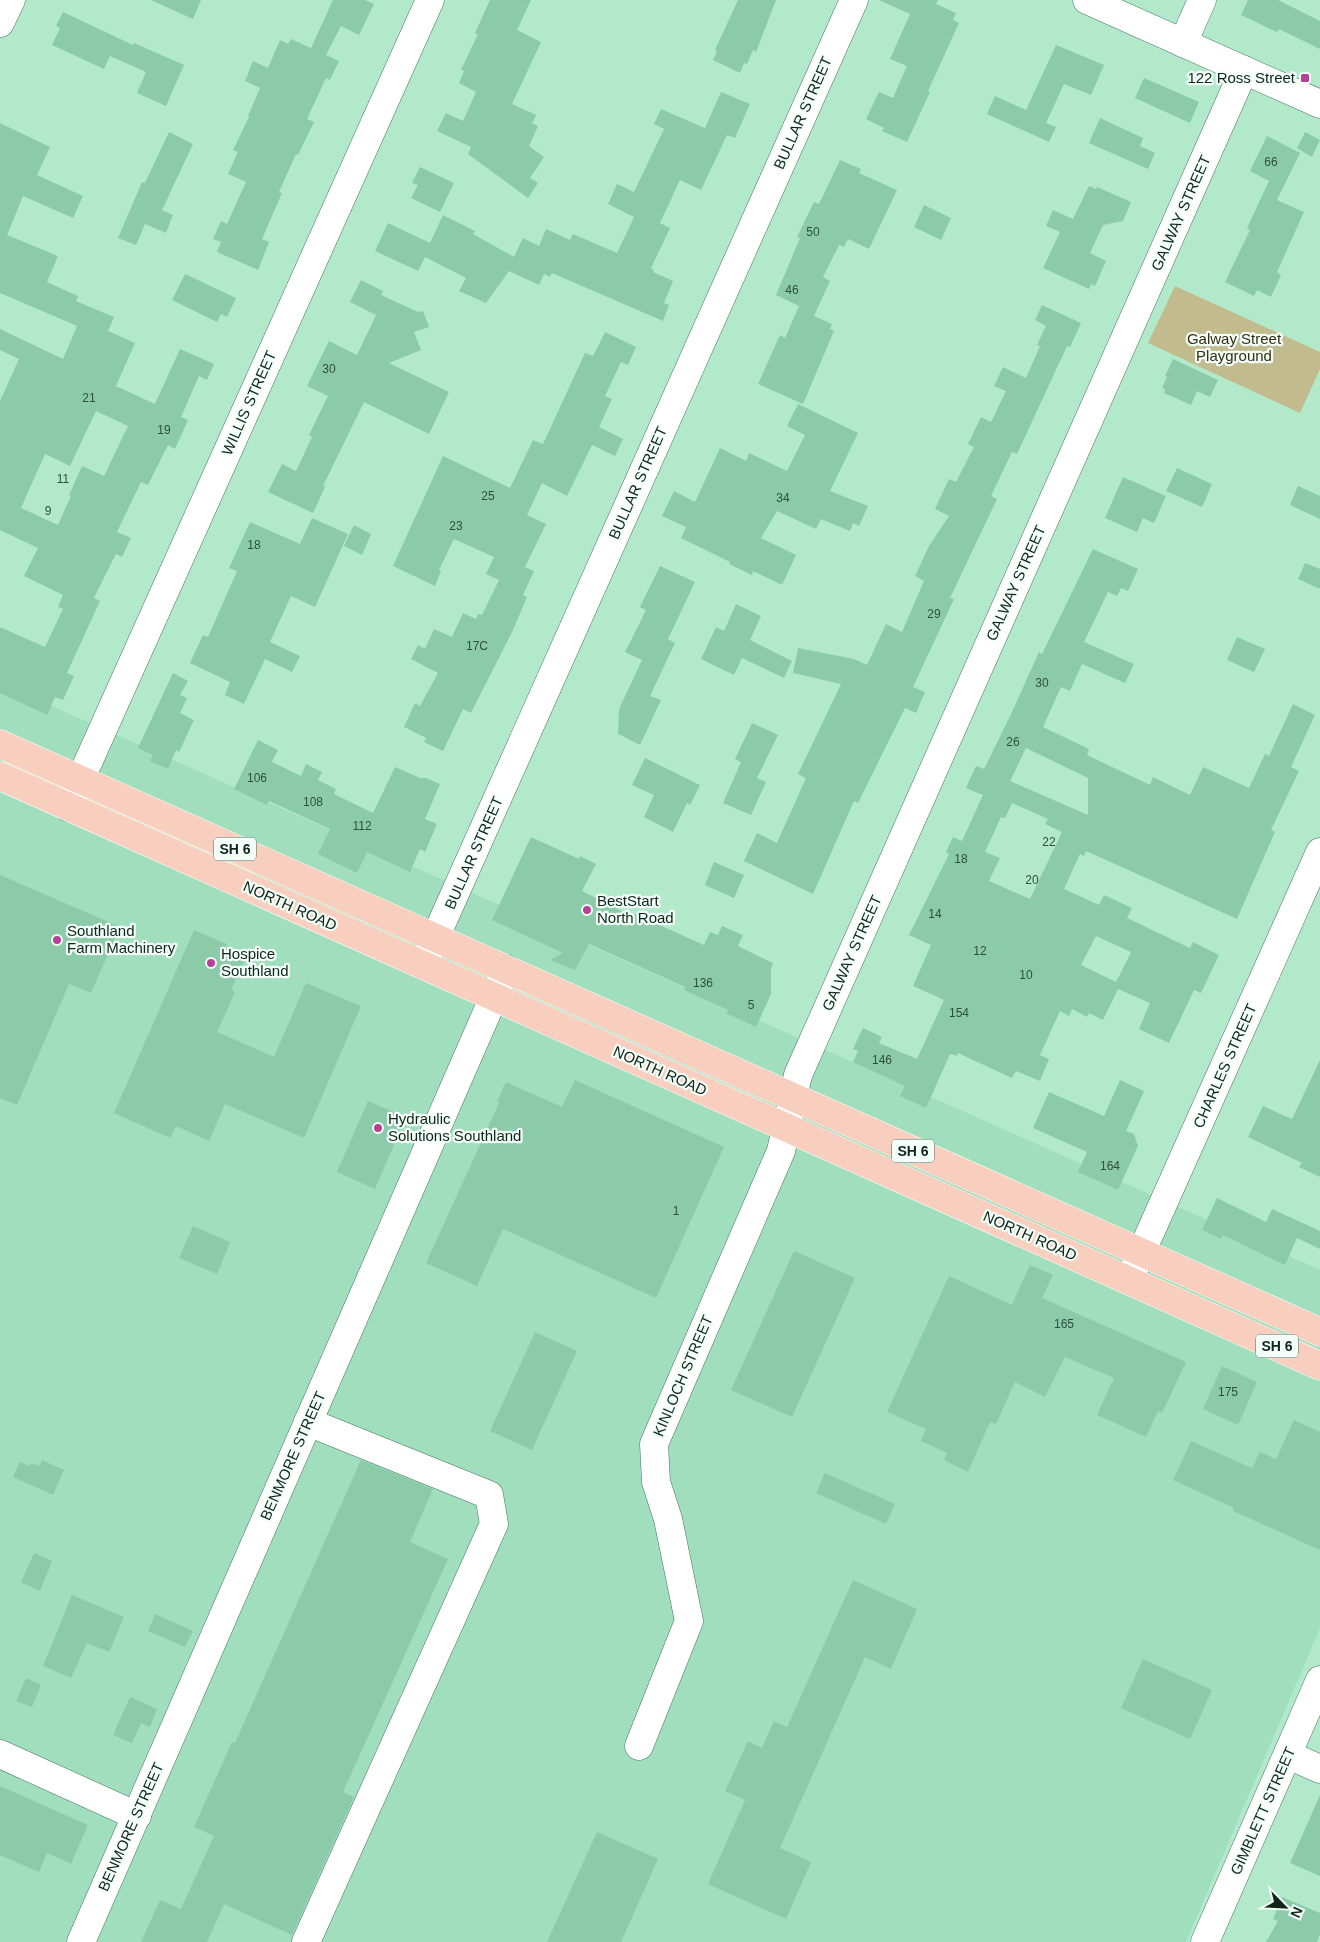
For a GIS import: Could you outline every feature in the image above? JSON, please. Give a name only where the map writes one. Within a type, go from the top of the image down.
[{"type":"main road","name":"NORTH ROAD","points":[[0,744],[1320,1332]]},
{"type":"main road","name":"NORTH ROAD","points":[[0,776],[1320,1366]]},
{"type":"street","points":[[0,23],[11,0]]},
{"type":"street","name":"WILLIS STREET","points":[[68,806],[430,0]]},
{"type":"street","name":"BULLAR STREET","points":[[423,965],[854,0]]},
{"type":"street","points":[[1087,0],[1320,104]]},
{"type":"street","points":[[1183,42],[1202,0]]},
{"type":"street","name":"GALWAY STREET","points":[[792,1097],[795,1081],[1244,70]]},
{"type":"street","name":"CHARLES STREET","points":[[1129,1280],[1320,852]]},
{"type":"street","name":"BENMORE STREET","points":[[80,1942],[137,1816],[506,969]]},
{"type":"street","name":"KINLOCH STREET","points":[[639,1746],[689,1621],[668,1519],[656,1482],[654,1444],[781,1151],[792,1097]]},
{"type":"street","points":[[306,1942],[494,1524],[489,1495],[308,1422]]},
{"type":"street","name":"GIMBLETT STREET","points":[[1204,1942],[1320,1680]]},
{"type":"street","points":[[0,1754],[137,1816]]},
{"type":"street","points":[[1288,1755],[1320,1769]]},
{"type":"shaded area","points":[[0,683],[1320,1270],[1320,1628],[1186,1942],[0,1942]]},
{"type":"green space","name":"Galway Street Playground","points":[[1175,286],[1320,352],[1320,369],[1300,413],[1148,343]]},
{"type":"building","points":[[151,0],[201,0],[193,19]]},
{"type":"building","points":[[333,0],[365,0],[374,4],[359,35],[341,26],[326,55],[339,61],[330,80],[326,78],[307,119],[314,122],[298,155],[296,154],[279,192],[282,193],[262,239],[269,242],[258,270],[217,252],[221,242],[213,239],[221,221],[227,224],[246,182],[228,174],[238,152],[233,150],[260,88],[245,81],[253,61],[268,68],[280,40],[288,44],[291,39],[311,48]]},
{"type":"building","points":[[490,0],[531,0],[517,30],[541,42],[512,104],[536,115],[532,123],[538,126],[529,146],[544,157],[530,178],[538,183],[528,198],[468,154],[471,147],[437,131],[446,113],[463,121],[476,92],[459,83],[464,71],[461,70],[478,34],[475,33]]},
{"type":"building","points":[[738,0],[776,0],[756,52],[753,50],[747,64],[744,63],[740,73],[713,60],[717,51],[715,50]]},
{"type":"building","points":[[879,0],[938,0],[936,4],[956,13],[953,20],[959,23],[907,142],[882,131],[884,128],[866,119],[879,92],[893,98],[907,66],[890,59],[910,14]]},
{"type":"building","points":[[1248,0],[1278,0],[1320,21],[1320,49],[1279,29],[1277,32],[1241,15]]},
{"type":"building","points":[[63,12],[133,45],[134,43],[184,65],[166,106],[137,93],[146,72],[110,56],[104,69],[52,45],[60,28],[56,26]]},
{"type":"building","points":[[1056,45],[1104,65],[1091,95],[1064,84],[1046,123],[1056,127],[1049,142],[987,114],[995,96],[1026,110]]},
{"type":"building","points":[[1144,78],[1199,102],[1190,123],[1135,98]]},
{"type":"building","points":[[721,92],[750,104],[735,138],[727,135],[701,190],[680,180],[660,223],[670,228],[651,268],[654,270],[653,272],[673,281],[664,303],[669,305],[663,321],[552,273],[550,277],[544,274],[539,285],[509,271],[486,303],[459,291],[466,278],[425,257],[418,271],[375,251],[388,223],[430,243],[443,215],[475,231],[473,234],[514,257],[523,238],[539,246],[546,229],[570,240],[573,234],[617,253],[634,217],[608,204],[617,184],[634,192],[664,129],[654,124],[661,109],[705,128]]},
{"type":"building","points":[[1100,118],[1143,138],[1140,146],[1155,153],[1148,169],[1089,143]]},
{"type":"building","points":[[0,123],[50,147],[37,175],[83,196],[73,218],[23,196],[7,235],[58,256],[47,282],[78,296],[76,301],[114,317],[108,331],[135,343],[116,386],[155,404],[180,349],[214,364],[207,380],[199,376],[181,417],[188,420],[175,449],[168,445],[148,485],[141,482],[117,532],[131,538],[122,557],[116,554],[94,598],[100,601],[67,673],[74,676],[63,700],[55,697],[47,715],[0,693],[0,627],[45,647],[63,609],[58,607],[63,595],[24,576],[38,548],[0,530],[0,401],[19,359],[0,350],[0,329],[63,359],[77,326],[0,293]],"holes":[[[96,411],[128,426],[104,476],[82,466],[58,525],[21,508],[45,454],[70,466]]]},
{"type":"building","points":[[169,132],[193,144],[162,210],[173,215],[166,233],[145,224],[136,245],[118,238],[142,182],[145,183]]},
{"type":"building","points":[[1305,132],[1320,140],[1312,157],[1297,148]]},
{"type":"building","points":[[1267,136],[1300,153],[1277,200],[1304,212],[1277,272],[1281,275],[1271,297],[1257,290],[1254,296],[1225,282],[1250,230],[1247,228],[1269,181],[1250,171]]},
{"type":"building","points":[[840,160],[861,169],[859,173],[897,190],[869,249],[848,239],[844,247],[839,245],[823,277],[830,281],[814,316],[832,324],[830,329],[834,331],[803,404],[758,384],[780,335],[785,338],[799,306],[776,295],[800,238],[797,237],[814,202],[819,204]]},
{"type":"building","points":[[420,167],[454,183],[440,212],[411,198],[418,185],[412,183]]},
{"type":"building","points":[[1089,186],[1096,189],[1097,187],[1131,202],[1123,221],[1103,225],[1090,253],[1106,261],[1095,286],[1091,284],[1089,289],[1043,268],[1060,232],[1046,226],[1053,210],[1073,219]]},
{"type":"building","points":[[924,205],[951,218],[941,240],[914,227]]},
{"type":"building","points":[[185,274],[236,298],[227,317],[221,314],[217,322],[172,300]]},
{"type":"building","points":[[361,280],[383,291],[381,295],[418,312],[423,311],[429,327],[414,332],[421,350],[389,363],[449,392],[429,434],[364,402],[323,486],[325,487],[313,513],[268,492],[282,464],[296,471],[312,437],[309,435],[328,396],[307,386],[329,341],[357,355],[376,315],[350,302]]},
{"type":"building","points":[[1042,305],[1081,323],[1070,347],[1067,346],[1017,454],[1012,452],[991,496],[997,499],[950,598],[954,599],[913,687],[925,692],[916,713],[905,708],[858,803],[854,801],[813,894],[744,861],[757,833],[777,843],[806,778],[798,774],[841,684],[793,673],[798,648],[854,659],[867,665],[886,624],[902,632],[924,581],[915,576],[929,546],[949,516],[935,509],[949,479],[956,482],[974,447],[968,444],[981,417],[991,422],[1006,391],[994,386],[1003,367],[1026,378],[1040,346],[1037,345],[1046,326],[1035,320]]},
{"type":"building","points":[[605,332],[636,347],[628,365],[621,362],[605,396],[612,399],[599,427],[623,439],[615,456],[592,445],[567,496],[542,483],[527,515],[546,524],[525,567],[534,571],[523,595],[527,597],[513,630],[471,713],[463,709],[443,751],[424,742],[426,738],[404,727],[415,703],[420,706],[438,673],[411,659],[418,645],[425,649],[434,629],[452,637],[463,613],[476,619],[478,614],[482,615],[499,580],[486,574],[494,557],[454,539],[439,570],[441,571],[435,586],[393,566],[443,456],[510,488],[533,440],[543,444],[585,353],[593,356]]},
{"type":"building","points":[[1173,359],[1218,380],[1210,397],[1197,391],[1191,405],[1164,393],[1165,389],[1162,388],[1167,377],[1165,376]]},
{"type":"building","points":[[798,404],[858,433],[830,491],[868,506],[859,526],[853,523],[850,531],[821,519],[816,529],[777,511],[761,538],[796,555],[782,585],[753,571],[752,575],[681,538],[686,527],[662,516],[674,491],[695,502],[720,448],[746,461],[749,453],[787,471],[805,435],[787,426]]},
{"type":"building","points":[[1177,468],[1212,484],[1202,507],[1166,491]]},
{"type":"building","points":[[1123,477],[1166,496],[1154,523],[1143,518],[1137,532],[1105,518]]},
{"type":"building","points":[[1298,486],[1320,496],[1320,519],[1290,505]]},
{"type":"building","points":[[312,518],[348,534],[315,607],[291,596],[270,642],[300,656],[292,672],[265,659],[244,704],[225,695],[230,682],[190,663],[203,635],[208,637],[237,571],[229,568],[250,522],[300,544]]},
{"type":"building","points":[[354,525],[371,534],[362,555],[344,546]]},
{"type":"building","points":[[1093,549],[1138,569],[1128,591],[1121,588],[1117,596],[1108,592],[1084,642],[1134,664],[1125,683],[1082,664],[1070,691],[1061,687],[1043,727],[1089,749],[1087,755],[1150,785],[1153,777],[1190,795],[1203,767],[1249,788],[1265,754],[1269,756],[1293,704],[1315,715],[1291,767],[1299,771],[1271,830],[1275,832],[1237,919],[1086,851],[1084,856],[1080,854],[1064,889],[1099,905],[1104,895],[1132,908],[1127,918],[1190,948],[1193,942],[1219,955],[1201,993],[1194,990],[1169,1043],[1139,1029],[1150,1003],[1118,989],[1103,1020],[1089,1013],[1087,1017],[1072,1009],[1069,1016],[1060,1011],[1040,1055],[1049,1059],[1040,1081],[1016,1071],[1012,1078],[958,1053],[957,1056],[950,1054],[926,1108],[900,1096],[905,1086],[853,1062],[858,1051],[853,1049],[863,1028],[882,1037],[879,1043],[917,1059],[944,1000],[913,986],[931,945],[909,935],[949,854],[946,852],[953,837],[962,841],[983,795],[966,788],[976,766],[984,769],[1039,652],[1042,654]],"holes":[[[1026,748],[1088,778],[1088,815],[1010,781]],[[1012,803],[1048,819],[1045,824],[1062,832],[1030,899],[989,881],[1000,858],[985,852],[1001,817],[1005,818]],[[1096,936],[1131,952],[1116,982],[1081,965]]]},
{"type":"building","points":[[1305,563],[1320,569],[1320,589],[1298,579]]},
{"type":"building","points":[[660,566],[695,582],[668,639],[675,643],[650,696],[661,700],[640,745],[618,734],[619,709],[642,660],[625,652],[646,610],[640,607]]},
{"type":"building","points":[[736,604],[761,616],[750,640],[792,661],[784,678],[742,658],[734,675],[701,659],[716,627],[724,631]]},
{"type":"building","points":[[1237,637],[1265,649],[1254,672],[1227,660]]},
{"type":"building","points":[[173,673],[188,681],[180,695],[187,698],[180,713],[194,720],[179,752],[176,750],[168,769],[150,761],[153,755],[138,748]]},
{"type":"building","points":[[752,723],[778,735],[757,778],[766,782],[751,815],[723,803],[741,762],[735,759]]},
{"type":"building","points":[[258,740],[278,750],[272,762],[301,776],[306,764],[322,772],[318,780],[336,789],[334,794],[373,813],[395,767],[440,784],[425,819],[437,824],[425,852],[420,849],[410,872],[367,852],[357,873],[318,854],[330,829],[269,801],[267,805],[234,789]]},
{"type":"building","points":[[645,758],[700,785],[690,805],[687,803],[673,832],[644,817],[654,795],[632,785]]},
{"type":"building","points":[[531,837],[579,859],[580,856],[596,864],[582,891],[634,917],[635,914],[704,945],[710,932],[718,935],[722,926],[743,935],[738,946],[773,963],[771,969],[771,994],[756,1027],[726,1013],[728,1010],[684,990],[685,987],[589,944],[575,970],[550,960],[563,953],[492,920]]},
{"type":"building","points":[[714,862],[744,875],[734,898],[705,885]]},
{"type":"building","points":[[0,875],[120,927],[91,993],[69,984],[17,1105],[0,1098]]},
{"type":"building","points":[[194,930],[227,944],[225,950],[245,959],[231,990],[235,992],[217,1032],[274,1057],[306,983],[361,1006],[304,1138],[225,1104],[209,1141],[176,1126],[170,1138],[114,1113]]},
{"type":"building","points":[[1320,1060],[1320,1177],[1299,1167],[1302,1163],[1248,1137],[1263,1106],[1292,1119]]},
{"type":"building","points":[[575,1080],[724,1147],[656,1298],[503,1229],[477,1286],[426,1263],[499,1103],[497,1102],[506,1082],[562,1107]]},
{"type":"building","points":[[1120,1080],[1144,1091],[1126,1131],[1134,1134],[1138,1146],[1118,1190],[1078,1172],[1087,1152],[1033,1128],[1049,1092],[1104,1116]]},
{"type":"building","points":[[368,1101],[406,1117],[375,1189],[337,1172]]},
{"type":"building","points":[[1217,1198],[1266,1222],[1272,1209],[1320,1231],[1320,1249],[1297,1238],[1285,1265],[1223,1235],[1221,1239],[1202,1230]]},
{"type":"building","points":[[193,1226],[230,1242],[217,1274],[179,1258]]},
{"type":"building","points":[[794,1251],[855,1278],[792,1417],[731,1390]]},
{"type":"building","points":[[1030,1265],[1053,1275],[1042,1298],[1186,1362],[1162,1413],[1158,1411],[1146,1437],[1097,1415],[1114,1378],[1065,1357],[1045,1397],[1015,1382],[996,1424],[990,1422],[968,1472],[944,1460],[947,1453],[921,1441],[926,1429],[887,1412],[949,1276],[1012,1305]]},
{"type":"building","points":[[535,1332],[577,1351],[532,1450],[490,1431]]},
{"type":"building","points":[[1222,1366],[1257,1382],[1238,1425],[1203,1409]]},
{"type":"building","points":[[1294,1420],[1320,1432],[1320,1550],[1233,1511],[1234,1508],[1173,1480],[1191,1441],[1252,1468],[1260,1452],[1276,1459]]},
{"type":"building","points":[[42,1460],[64,1470],[53,1495],[13,1477],[20,1462],[30,1466],[31,1463],[40,1466]]},
{"type":"building","points":[[361,1460],[433,1489],[410,1542],[448,1559],[343,1792],[354,1797],[292,1935],[224,1904],[207,1942],[141,1942],[160,1900],[181,1909],[214,1836],[194,1827],[232,1742],[235,1743]]},
{"type":"building","points":[[825,1473],[895,1504],[886,1524],[816,1493]]},
{"type":"building","points":[[34,1553],[52,1561],[40,1591],[21,1582]]},
{"type":"building","points":[[853,1580],[917,1609],[891,1669],[865,1657],[780,1848],[811,1862],[786,1919],[708,1884],[745,1800],[725,1791],[748,1741],[762,1748],[774,1721],[787,1727]]},
{"type":"building","points":[[72,1595],[124,1617],[109,1652],[87,1643],[71,1678],[43,1666]]},
{"type":"building","points":[[155,1614],[193,1631],[185,1647],[148,1631]]},
{"type":"building","points":[[1143,1659],[1212,1690],[1190,1739],[1121,1708]]},
{"type":"building","points":[[26,1678],[41,1685],[32,1707],[16,1701]]},
{"type":"building","points":[[130,1697],[157,1709],[150,1727],[141,1723],[132,1743],[113,1735]]},
{"type":"building","points":[[0,1786],[88,1825],[71,1864],[47,1853],[39,1872],[0,1855]]},
{"type":"building","points":[[1320,1795],[1320,1876],[1290,1863]]},
{"type":"building","points":[[597,1832],[658,1859],[621,1942],[547,1942]]},
{"type":"building","points":[[1282,1897],[1320,1913],[1320,1934],[1317,1942],[1266,1942],[1278,1921],[1273,1919]]},
{"type":"place","name":"122 Ross Street","points":[[1305,78]]},
{"type":"place","name":"BestStart North Road","points":[[587,910]]},
{"type":"place","name":"Southland Farm Machinery","points":[[57,940]]},
{"type":"place","name":"Hospice Southland","points":[[211,963]]},
{"type":"place","name":"Hydraulic Solutions Southland","points":[[378,1128]]}]
